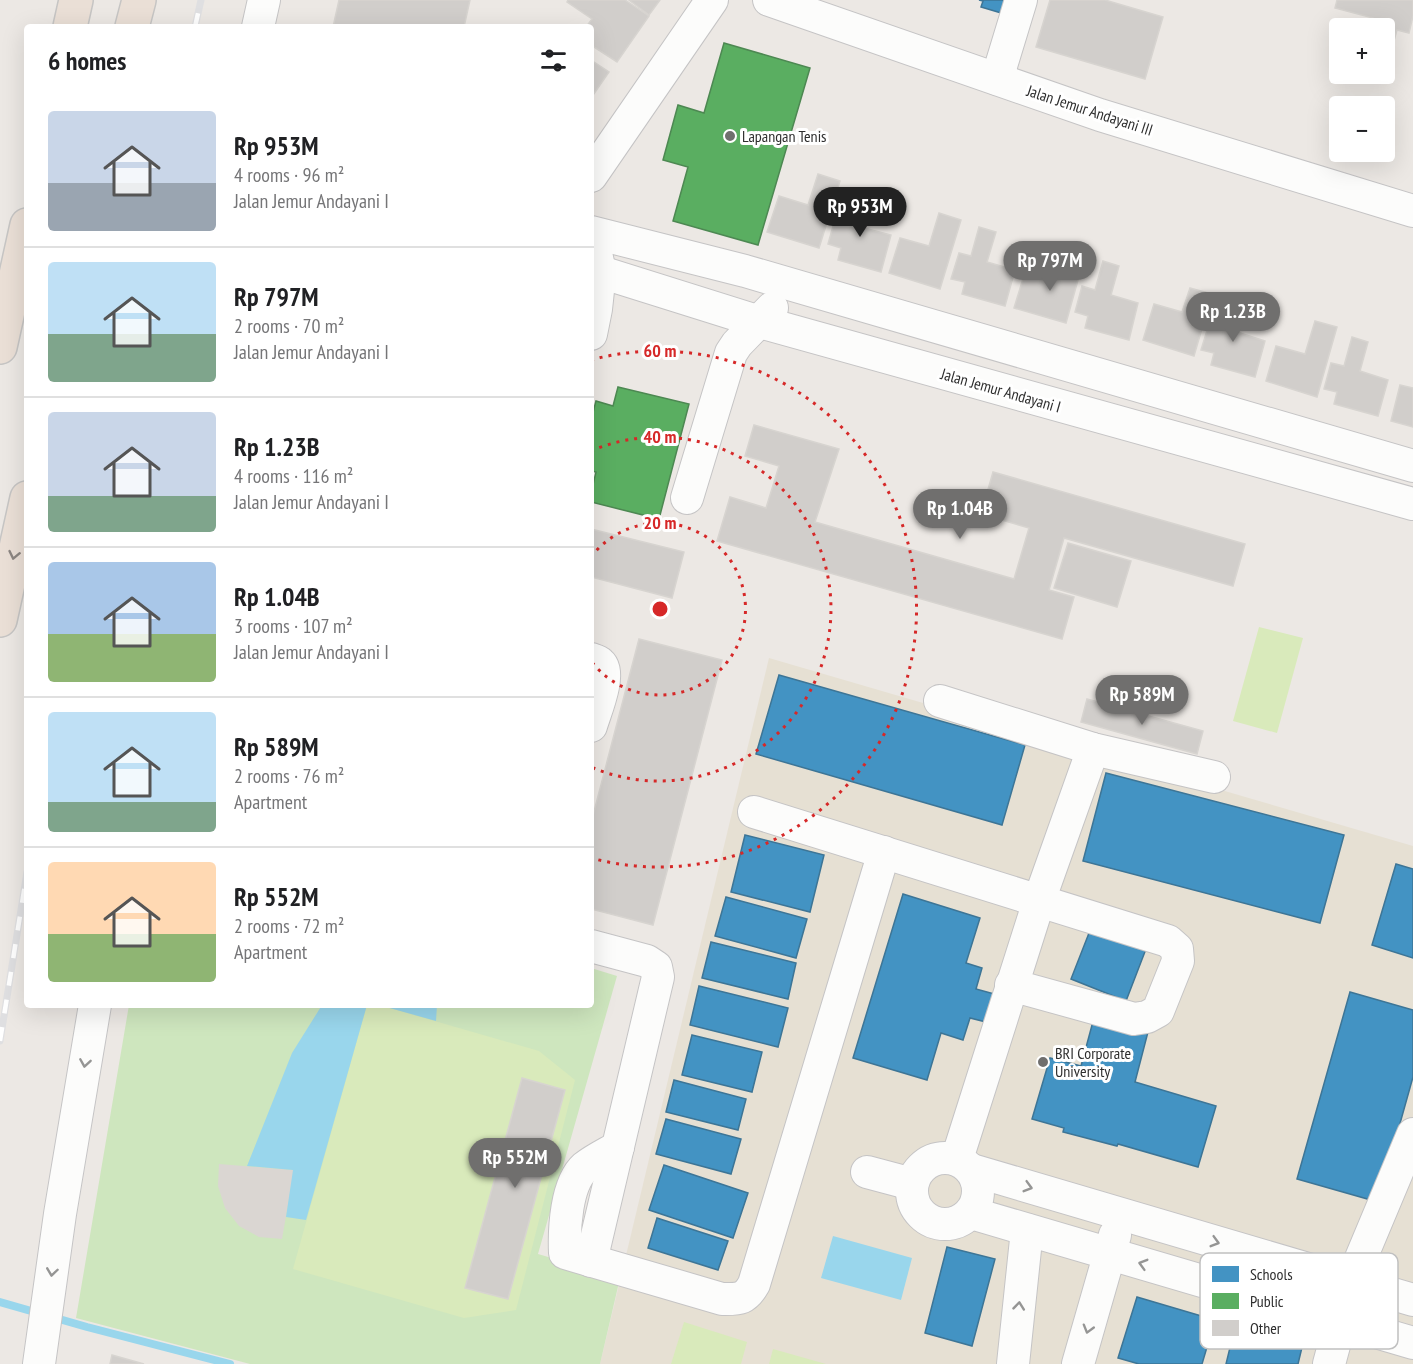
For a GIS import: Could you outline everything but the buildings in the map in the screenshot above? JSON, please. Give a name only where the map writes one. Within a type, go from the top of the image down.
[{"type":"highway","points":[[71,24],[76,0]]},
{"type":"highway","points":[[133,24],[139,0]]},
{"type":"highway","points":[[0,347],[24,239]]},
{"type":"highway","points":[[0,620],[24,512]]},
{"type":"street","points":[[259,24],[264,0]]},
{"type":"street","points":[[594,172],[712,0]]},
{"type":"street","name":"Jalan Jemur Andayani III","points":[[769,0],[1100,115],[1413,211]]},
{"type":"street","points":[[997,79],[1021,0]]},
{"type":"street","points":[[594,319],[596,233],[792,285],[1413,466]]},
{"type":"street","name":"Jalan Jemur Andayani I","points":[[596,271],[760,322],[1413,504]]},
{"type":"street","points":[[687,498],[731,353],[792,285]]},
{"type":"street","points":[[594,660],[600,663],[605,671],[594,716]]},
{"type":"street","points":[[940,701],[1093,749],[1214,777]]},
{"type":"street","points":[[964,1165],[1011,985],[1093,749]]},
{"type":"street","points":[[754,812],[1168,941],[1177,949],[1178,961],[1158,1011],[1147,1017],[1134,1019],[1011,985]]},
{"type":"street","points":[[594,947],[646,961],[656,967],[658,977],[618,1147],[585,1167],[575,1179],[565,1221],[565,1253],[722,1299],[738,1299],[748,1294],[754,1284],[884,852]]},
{"type":"street","points":[[40,1355],[94,1008]]},
{"type":"street","points":[[1363,1253],[1413,1134]]},
{"type":"street","points":[[964,1165],[979,1184],[978,1199],[971,1213],[956,1223],[938,1224],[922,1217],[913,1201],[912,1184],[918,1171],[929,1161],[943,1158],[1253,1253]]},
{"type":"street","points":[[867,1172],[912,1184]]},
{"type":"street","points":[[971,1213],[1200,1281]]},
{"type":"street","points":[[1078,1364],[1121,1214]]},
{"type":"street","points":[[1013,1364],[1027,1230]]},
{"type":"street","points":[[1398,1296],[1413,1300]]},
{"type":"street","points":[[1398,1339],[1413,1343]]},
{"type":"street","points":[[1329,1364],[1333,1349]]},
{"type":"shaded area","name":"BRI Corporate University","points":[[769,658],[1413,846],[1413,1364],[600,1364]]},
{"type":"shaded area","points":[[219,1164],[294,1170],[282,1239],[259,1237],[239,1226],[225,1208],[218,1186]]},
{"type":"green space","points":[[1259,627],[1303,638],[1277,733],[1233,721]]},
{"type":"green space","points":[[594,969],[617,976],[538,1254],[620,1278],[600,1364],[250,1364],[76,1318],[128,1008],[594,1008]]},
{"type":"green space","points":[[366,1008],[389,1008],[539,1051],[575,1080],[516,1310],[464,1318],[293,1269]]},
{"type":"green space","points":[[684,1322],[747,1342],[741,1364],[671,1364]]},
{"type":"green space","points":[[773,1349],[826,1364],[769,1364]]},
{"type":"water","points":[[320,1008],[366,1008],[306,1220],[286,1217],[293,1170],[247,1166],[292,1053]]},
{"type":"water","points":[[390,1008],[437,1008],[436,1021]]},
{"type":"water","points":[[833,1236],[912,1258],[901,1300],[821,1278]]},
{"type":"waterway","points":[[0,1302],[230,1364]]},
{"type":"railway","points":[[196,24],[201,0]]},
{"type":"railway","points":[[0,1041],[24,891]]},
{"type":"place","name":"Lapangan Tenis","points":[[730,136]]},
{"type":"place","name":"BRI Corporate University","points":[[1043,1062]]}]
